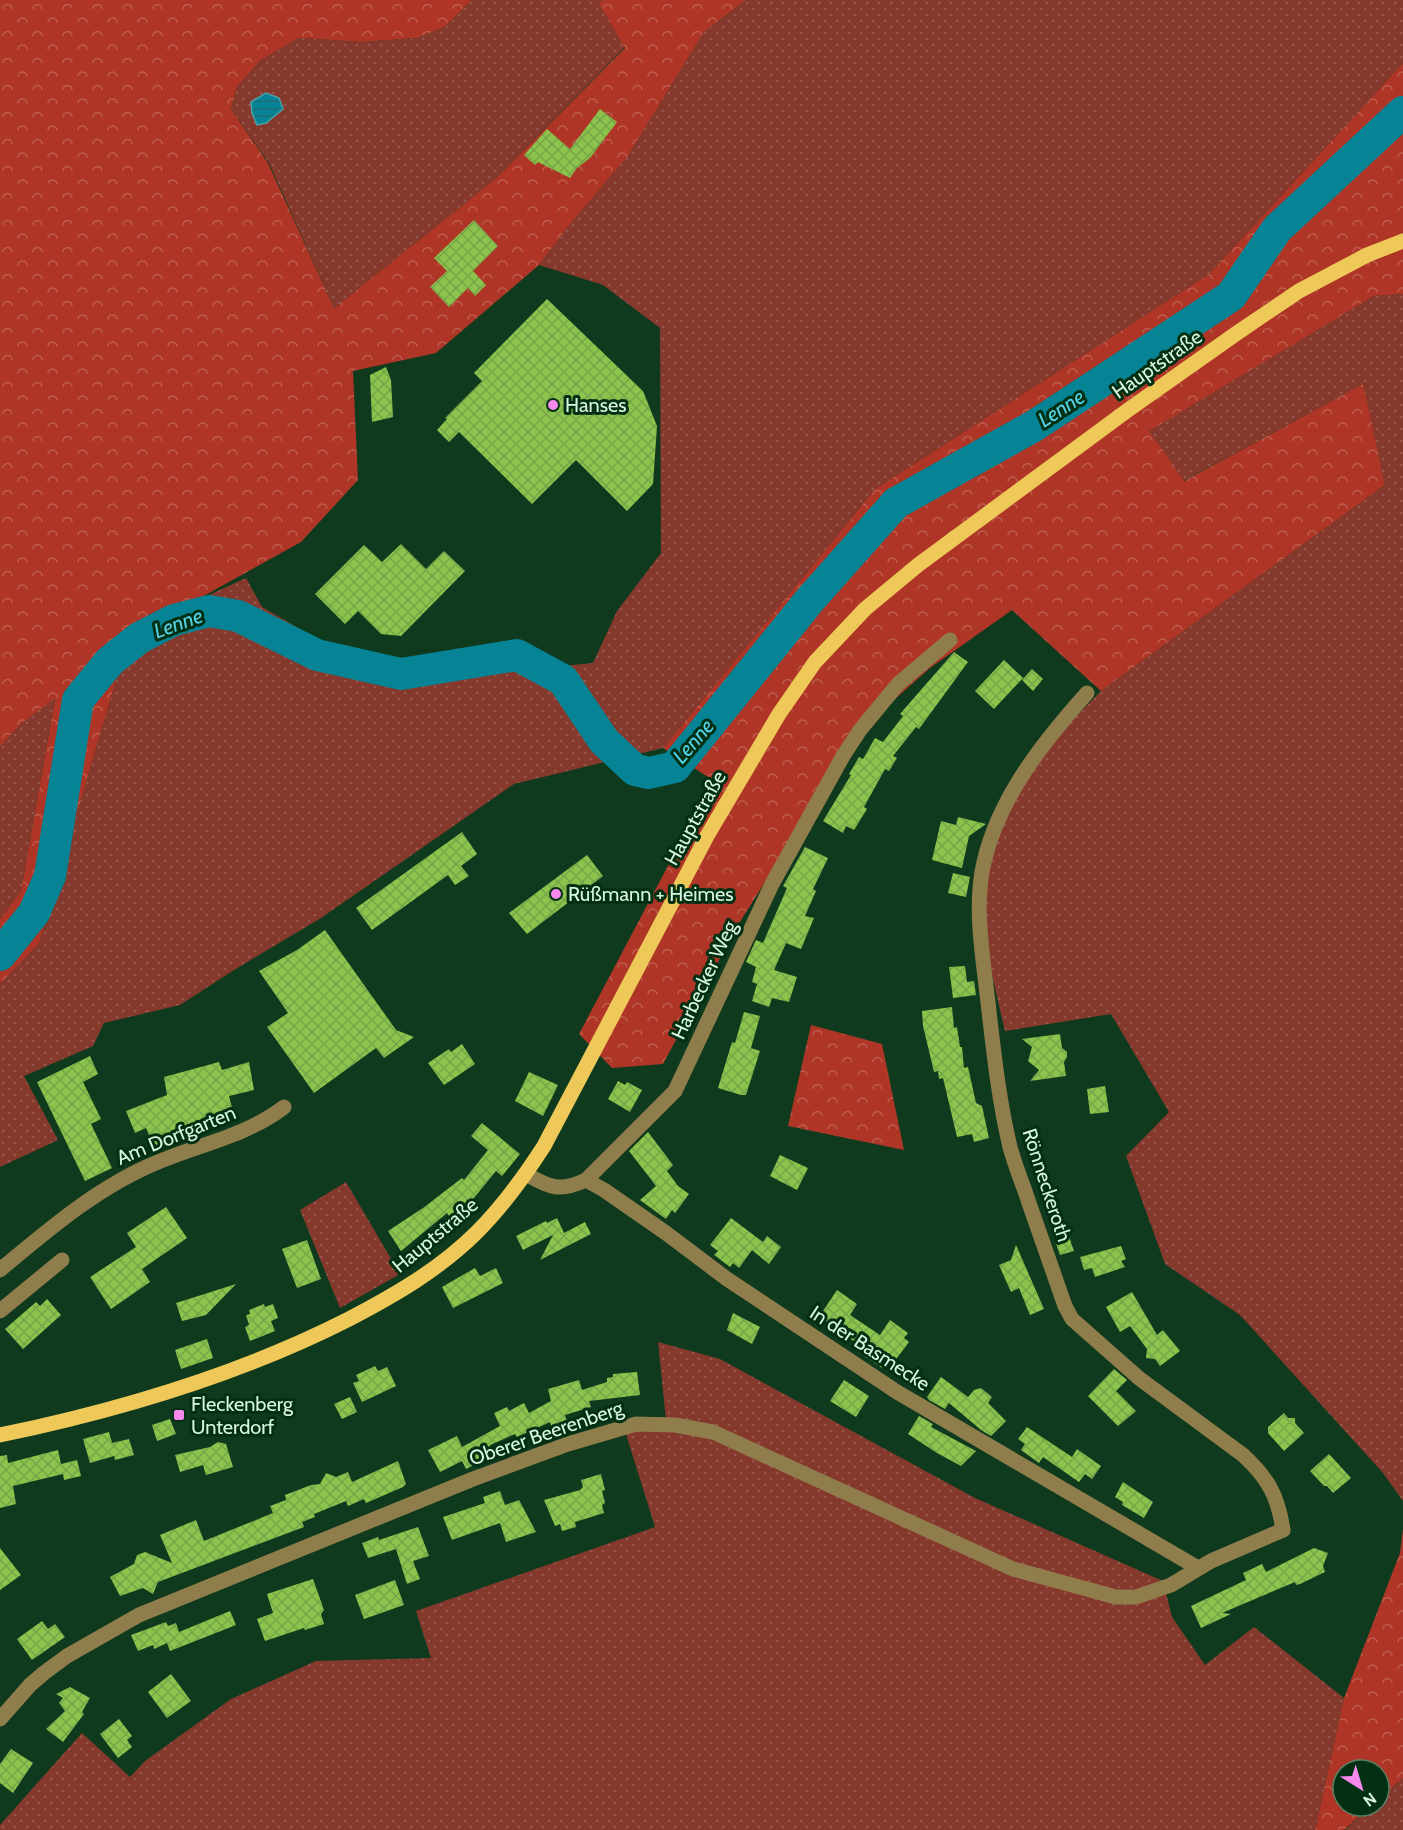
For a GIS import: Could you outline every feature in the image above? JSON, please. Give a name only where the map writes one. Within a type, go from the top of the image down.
[{"type":"main road","name":"Hauptstraße","points":[[0,1435],[77,1418],[173,1391],[251,1364],[322,1333],[393,1296],[437,1267],[504,1204],[544,1146],[707,836],[779,714],[815,662],[866,609],[918,565],[1128,410],[1299,291],[1367,255],[1403,240]]},
{"type":"street","name":"Harbecker Weg","points":[[586,1180],[672,1096],[772,884],[860,730],[898,684],[950,640]]},
{"type":"street","name":"Rönneckeroth","points":[[1087,693],[1026,769],[1010,797],[984,860],[979,898],[980,925],[997,1077],[1011,1149],[1065,1306],[1072,1319],[1140,1379],[1243,1455],[1272,1489],[1279,1506],[1283,1530],[1198,1568]]},
{"type":"street","name":"Am Dorfgarten","points":[[0,1270],[63,1220],[124,1178],[158,1162],[263,1122],[284,1107]]},
{"type":"street","points":[[526,1174],[543,1184],[559,1188],[574,1186],[586,1180]]},
{"type":"street","name":"In der Basmecke","points":[[586,1180],[666,1233],[727,1279],[897,1392],[1198,1568]]},
{"type":"street","points":[[0,1311],[62,1260]]},
{"type":"street","name":"Oberer Beerenberg","points":[[0,1719],[30,1685],[44,1673],[67,1656],[139,1615],[473,1479],[568,1444],[636,1424],[675,1425],[713,1432],[1013,1569],[1116,1598],[1124,1599],[1171,1585],[1198,1568]]},
{"type":"shaded area","points":[[472,0],[603,0],[600,3],[625,47],[495,179],[334,308],[269,163],[231,109],[237,87],[260,61],[299,38],[361,42],[417,38],[445,27]]},
{"type":"shaded area","points":[[746,0],[1403,0],[1403,63],[1209,274],[875,489],[663,748],[514,784],[321,918],[180,1005],[104,1023],[93,1046],[24,1076],[58,1140],[0,1167],[0,984],[39,944],[119,670],[191,603],[246,578],[262,607],[393,683],[593,663],[617,611],[661,553],[660,328],[603,285],[539,265],[628,156],[704,32]]},
{"type":"shaded area","points":[[1403,294],[1403,1501],[1383,1473],[1240,1315],[1165,1264],[1126,1156],[1169,1112],[1111,1014],[1005,1031],[988,958],[984,897],[986,862],[1011,803],[1047,746],[1101,691],[1385,485],[1362,385],[1183,481],[1148,431],[1374,296]]},
{"type":"shaded area","points":[[55,697],[21,891],[0,919],[0,747],[21,724]]},
{"type":"shaded area","points":[[346,1182],[400,1274],[340,1308],[300,1210]]},
{"type":"shaded area","points":[[658,1342],[720,1359],[975,1498],[1163,1581],[1172,1617],[1205,1665],[1254,1627],[1344,1698],[1315,1830],[0,1830],[0,1825],[82,1733],[130,1777],[145,1761],[231,1699],[316,1661],[431,1658],[416,1611],[655,1527],[625,1431],[666,1420]]},
{"type":"shaded area","points":[[1403,1778],[1403,1830],[1345,1830],[1358,1818],[1391,1818],[1391,1788]]},
{"type":"green space","points":[[0,0],[472,0],[445,27],[417,38],[361,42],[299,38],[260,61],[237,87],[231,109],[268,163],[334,308],[495,179],[625,48],[599,3],[603,0],[746,0],[704,32],[628,156],[539,265],[436,353],[353,371],[358,480],[301,542],[191,603],[119,670],[39,944],[0,984],[0,919],[21,891],[55,698],[21,724],[0,747]]},
{"type":"green space","points":[[1403,63],[1403,294],[1374,296],[1149,431],[1184,481],[1363,384],[1385,485],[1101,691],[1012,610],[930,668],[860,730],[738,925],[663,1064],[612,1068],[579,1034],[670,862],[719,784],[663,748],[875,489],[1209,274]]},
{"type":"green space","points":[[811,1025],[882,1044],[904,1150],[788,1126]]},
{"type":"green space","points":[[1403,1529],[1403,1778],[1391,1788],[1391,1758],[1331,1758],[1331,1818],[1358,1818],[1344,1830],[1315,1830],[1344,1698],[1400,1553]]},
{"type":"water","points":[[266,93],[279,98],[283,109],[266,123],[257,125],[252,113],[251,102]]},
{"type":"building","points":[[600,109],[617,122],[590,158],[577,168],[570,178],[538,162],[535,165],[524,155],[547,129],[570,149]]},
{"type":"building","points":[[474,220],[498,246],[473,271],[486,285],[475,296],[468,288],[449,307],[430,287],[447,271],[434,258]]},
{"type":"building","name":"Hanses","points":[[547,299],[643,391],[657,426],[653,484],[627,511],[576,460],[532,504],[459,432],[449,442],[437,430],[447,419],[445,418],[482,381],[474,373]]},
{"type":"building","points":[[386,367],[391,380],[393,417],[372,422],[370,375]]},
{"type":"building","points":[[401,544],[426,569],[444,551],[465,571],[401,636],[381,634],[358,611],[345,624],[315,594],[364,545],[382,562]]},
{"type":"building","points":[[954,652],[968,662],[919,729],[916,727],[893,756],[897,758],[889,771],[885,769],[864,807],[867,809],[854,830],[846,826],[843,833],[823,821],[851,775],[849,774],[859,757],[863,759],[875,738],[883,742],[903,716],[900,714]]},
{"type":"building","points":[[1004,660],[1023,678],[994,709],[975,691]]},
{"type":"building","points":[[1032,669],[1043,679],[1033,691],[1022,680]]},
{"type":"building","points":[[958,817],[986,824],[969,836],[962,868],[932,860],[941,821],[956,825]]},
{"type":"building","points":[[462,832],[477,854],[461,866],[469,876],[455,885],[448,875],[372,930],[356,908]]},
{"type":"building","points":[[805,847],[828,858],[813,889],[816,891],[805,916],[814,918],[801,949],[786,943],[774,970],[797,977],[789,1002],[772,998],[769,1007],[752,1001],[757,984],[752,982],[756,967],[746,962],[756,940],[763,943],[787,888],[783,886]]},
{"type":"building","name":"Rüßmann + Heimes","points":[[587,855],[603,876],[527,934],[509,913]]},
{"type":"building","points":[[953,873],[970,877],[966,897],[948,893]]},
{"type":"building","points":[[325,930],[396,1030],[414,1037],[384,1058],[376,1048],[314,1093],[267,1027],[288,1013],[259,971],[297,950]]},
{"type":"building","points":[[965,966],[967,982],[974,981],[976,995],[953,998],[949,967]]},
{"type":"building","points":[[952,1007],[954,1028],[957,1027],[960,1047],[962,1047],[964,1068],[968,1067],[976,1103],[982,1106],[989,1138],[974,1142],[972,1134],[957,1137],[943,1078],[939,1079],[938,1071],[934,1072],[923,1026],[922,1011]]},
{"type":"building","points":[[744,1012],[760,1016],[751,1048],[760,1051],[746,1095],[741,1095],[718,1088]]},
{"type":"building","points":[[1060,1034],[1062,1048],[1067,1052],[1064,1062],[1066,1076],[1030,1081],[1039,1070],[1028,1061],[1032,1047],[1022,1039]]},
{"type":"building","points":[[462,1044],[475,1064],[444,1085],[428,1063],[449,1049],[451,1052]]},
{"type":"building","points":[[90,1056],[98,1074],[83,1082],[101,1119],[91,1124],[112,1168],[85,1181],[37,1082]]},
{"type":"building","points":[[219,1062],[222,1070],[249,1062],[254,1090],[229,1096],[235,1120],[221,1123],[220,1120],[173,1132],[176,1140],[158,1148],[156,1144],[153,1145],[146,1128],[135,1133],[126,1111],[167,1095],[164,1077]]},
{"type":"building","points":[[529,1072],[558,1085],[543,1116],[515,1101]]},
{"type":"building","points":[[618,1081],[625,1085],[627,1082],[642,1090],[630,1112],[608,1099]]},
{"type":"building","points":[[1105,1086],[1109,1112],[1090,1114],[1087,1089]]},
{"type":"building","points":[[482,1123],[520,1154],[502,1176],[496,1171],[469,1204],[467,1203],[450,1217],[447,1213],[401,1251],[388,1231],[462,1178],[464,1180],[488,1150],[471,1136]]},
{"type":"building","points":[[648,1132],[673,1165],[667,1171],[678,1186],[689,1194],[675,1213],[672,1210],[666,1219],[640,1200],[656,1186],[629,1151]]},
{"type":"building","points":[[780,1155],[808,1168],[797,1190],[770,1176]]},
{"type":"building","points":[[166,1207],[187,1238],[142,1269],[150,1282],[111,1309],[90,1277],[136,1247],[127,1233]]},
{"type":"building","points":[[557,1218],[564,1233],[585,1222],[591,1234],[540,1260],[553,1235],[523,1250],[516,1236]]},
{"type":"building","points":[[731,1218],[763,1242],[767,1236],[781,1247],[769,1264],[752,1250],[739,1268],[733,1263],[730,1267],[714,1255],[718,1251],[710,1245]]},
{"type":"building","points":[[1069,1237],[1074,1251],[1060,1255],[1055,1241]]},
{"type":"building","points":[[307,1240],[321,1279],[297,1288],[282,1249]]},
{"type":"building","points":[[1016,1245],[1044,1309],[1030,1315],[1019,1288],[1011,1292],[999,1265],[1011,1260]]},
{"type":"building","points":[[1121,1246],[1126,1259],[1121,1261],[1125,1267],[1095,1277],[1092,1268],[1084,1270],[1080,1257]]},
{"type":"building","points":[[475,1268],[480,1276],[496,1268],[503,1283],[453,1308],[442,1287]]},
{"type":"building","points":[[236,1284],[206,1315],[182,1321],[176,1303]]},
{"type":"building","points":[[837,1290],[857,1304],[850,1315],[880,1335],[890,1320],[908,1333],[904,1338],[909,1342],[894,1362],[889,1358],[882,1368],[864,1356],[868,1351],[819,1317]]},
{"type":"building","points":[[1132,1292],[1157,1335],[1163,1330],[1180,1351],[1160,1366],[1155,1359],[1146,1358],[1147,1349],[1130,1326],[1120,1332],[1106,1307]]},
{"type":"building","points":[[47,1299],[61,1315],[23,1349],[5,1329],[36,1302],[40,1306]]},
{"type":"building","points":[[264,1304],[265,1307],[273,1304],[278,1318],[271,1321],[275,1331],[250,1341],[245,1327],[249,1325],[246,1315],[250,1314],[249,1310]]},
{"type":"building","points":[[733,1313],[760,1327],[752,1344],[727,1330]]},
{"type":"building","points":[[207,1339],[213,1358],[181,1369],[175,1350]]},
{"type":"building","points":[[375,1366],[378,1371],[387,1367],[396,1386],[362,1402],[353,1383],[359,1381],[356,1375]]},
{"type":"building","points":[[1114,1369],[1127,1380],[1116,1391],[1136,1411],[1118,1426],[1088,1396]]},
{"type":"building","points":[[637,1372],[640,1395],[589,1401],[591,1407],[565,1415],[568,1425],[552,1429],[550,1422],[517,1437],[515,1434],[490,1445],[495,1454],[466,1469],[462,1461],[440,1472],[428,1450],[457,1436],[462,1447],[500,1426],[494,1413],[507,1407],[509,1411],[524,1403],[529,1413],[551,1401],[548,1389],[579,1380],[582,1390],[607,1382],[607,1378],[613,1377],[613,1374]]},
{"type":"building","points":[[941,1377],[968,1397],[974,1390],[981,1388],[992,1397],[988,1403],[1006,1421],[991,1436],[949,1403],[945,1409],[929,1400],[927,1397]]},
{"type":"building","points":[[844,1380],[869,1396],[856,1417],[830,1401]]},
{"type":"building","points":[[350,1397],[357,1412],[342,1419],[334,1404]]},
{"type":"building","points":[[1284,1413],[1288,1418],[1295,1418],[1295,1423],[1304,1433],[1284,1451],[1268,1433],[1268,1427]]},
{"type":"building","points":[[919,1416],[933,1424],[931,1427],[976,1451],[961,1466],[937,1453],[908,1434]]},
{"type":"building","points":[[170,1419],[176,1434],[157,1441],[152,1425]]},
{"type":"building","points":[[1027,1427],[1072,1457],[1077,1449],[1101,1466],[1092,1479],[1085,1474],[1079,1482],[1043,1457],[1039,1463],[1021,1450],[1025,1444],[1018,1439]]},
{"type":"building","points":[[109,1432],[112,1443],[129,1439],[134,1455],[115,1460],[114,1456],[90,1463],[83,1439]]},
{"type":"building","points":[[218,1442],[226,1444],[233,1467],[206,1475],[203,1465],[180,1472],[175,1455],[210,1447]]},
{"type":"building","points":[[58,1450],[61,1464],[77,1460],[81,1476],[64,1480],[63,1474],[13,1486],[16,1504],[0,1508],[0,1456],[7,1455],[8,1463]]},
{"type":"building","points":[[1329,1454],[1351,1478],[1333,1493],[1310,1471]]},
{"type":"building","points":[[398,1461],[406,1484],[403,1487],[366,1503],[364,1499],[348,1506],[346,1501],[314,1514],[315,1517],[302,1522],[304,1527],[158,1582],[153,1594],[143,1588],[120,1596],[110,1577],[134,1564],[137,1555],[145,1552],[172,1563],[160,1535],[196,1520],[204,1541],[273,1513],[270,1506],[286,1500],[285,1495],[320,1484],[326,1473],[336,1477],[348,1472],[352,1482]]},
{"type":"building","points":[[601,1474],[605,1490],[602,1491],[605,1503],[602,1505],[604,1513],[575,1522],[576,1527],[562,1531],[560,1524],[555,1526],[544,1500],[580,1490],[583,1487],[581,1480]]},
{"type":"building","points":[[1123,1482],[1153,1502],[1144,1518],[1122,1505],[1123,1502],[1115,1497]]},
{"type":"building","points":[[500,1491],[505,1505],[519,1500],[536,1532],[506,1542],[500,1523],[452,1540],[443,1517],[485,1503],[483,1497]]},
{"type":"building","points":[[418,1527],[429,1556],[413,1561],[420,1579],[407,1584],[396,1549],[368,1558],[362,1543]]},
{"type":"building","points":[[0,1548],[21,1575],[0,1590]]},
{"type":"building","points":[[1314,1548],[1328,1553],[1323,1566],[1325,1572],[1300,1584],[1296,1585],[1295,1582],[1222,1613],[1231,1614],[1201,1628],[1191,1606],[1246,1580],[1243,1573],[1262,1564],[1266,1572]]},
{"type":"building","points":[[313,1579],[324,1610],[321,1614],[324,1624],[265,1641],[257,1619],[273,1613],[267,1594]]},
{"type":"building","points":[[395,1580],[404,1605],[364,1619],[355,1595]]},
{"type":"building","points":[[230,1611],[236,1625],[170,1651],[167,1643],[154,1649],[153,1645],[138,1651],[131,1635],[166,1622],[168,1626],[176,1623],[179,1632]]},
{"type":"building","points":[[42,1621],[48,1629],[55,1624],[65,1637],[32,1660],[17,1639]]},
{"type":"building","points":[[171,1674],[191,1701],[167,1718],[148,1692]]},
{"type":"building","points":[[70,1687],[90,1698],[82,1712],[84,1714],[63,1742],[46,1729],[65,1711],[59,1703],[63,1698],[56,1694]]},
{"type":"building","points":[[119,1719],[132,1736],[127,1740],[132,1747],[118,1758],[100,1734]]},
{"type":"building","points":[[11,1749],[33,1763],[13,1793],[0,1783],[0,1764]]},
{"type":"waterway","name":"Lenne","points":[[0,955],[34,913],[50,876],[78,700],[110,661],[139,638],[174,620],[209,611],[238,616],[317,655],[401,674],[517,655],[563,680],[604,741],[635,770],[649,773],[675,767],[809,601],[896,503],[1034,426],[1231,296],[1277,229],[1403,112]]},
{"type":"place","name":"Hanses","points":[[553,405]]},
{"type":"place","name":"Rüßmann + Heimes","points":[[556,894]]},
{"type":"place","name":"Fleckenberg Unterdorf","points":[[179,1415]]}]
